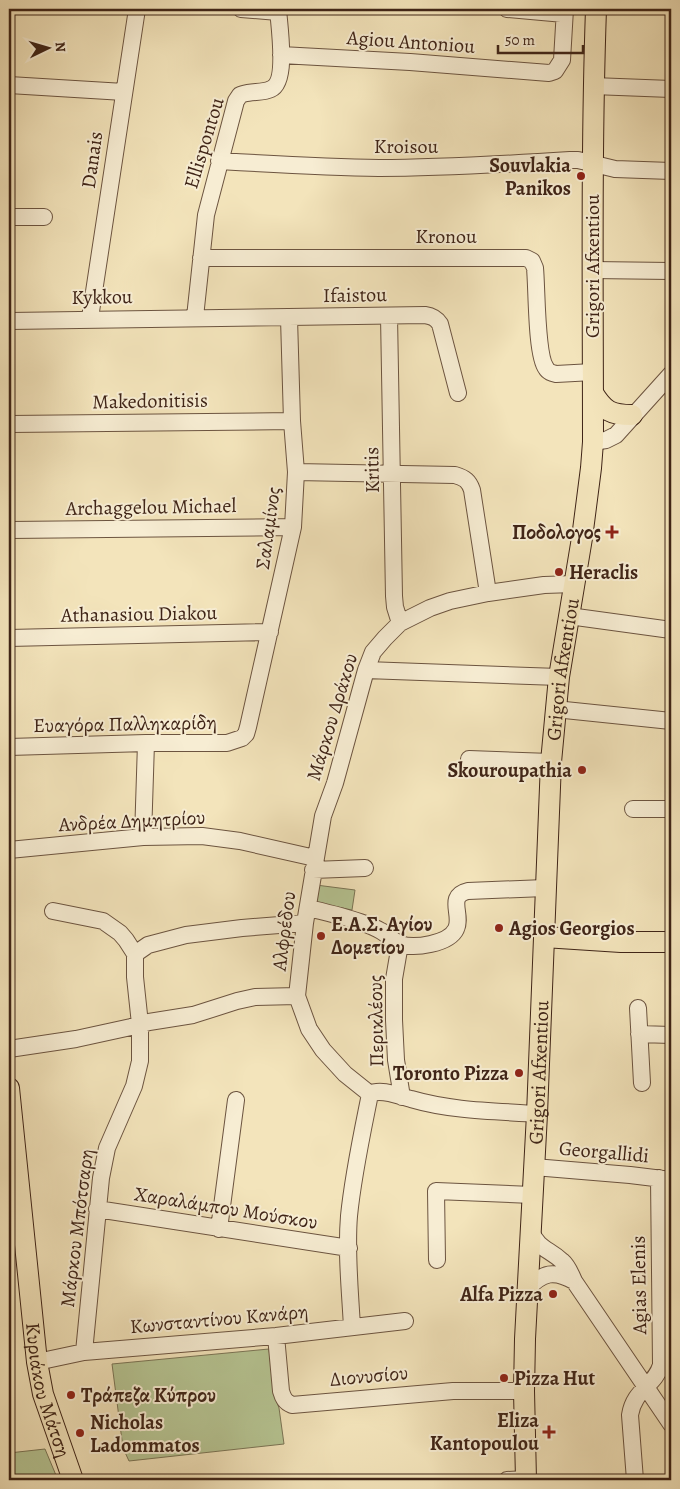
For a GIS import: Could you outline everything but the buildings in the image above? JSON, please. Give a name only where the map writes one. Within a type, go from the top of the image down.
[{"type":"main road","name":"Grigori Afxentiou","points":[[519,1480],[537,1114],[551,762],[559,677],[589,491],[593,442],[593,86],[596,9]]},
{"type":"main road","points":[[593,393],[598,402],[611,412],[632,415]]},
{"type":"main road","points":[[544,937],[621,942],[671,942]]},
{"type":"main road","name":"Κυριάκου Μάτση","points":[[9,1088],[37,1362],[43,1394],[74,1480]]},
{"type":"street","name":"Danais","points":[[90,318],[137,9]]},
{"type":"street","points":[[241,9],[278,10]]},
{"type":"street","points":[[507,9],[565,11]]},
{"type":"street","name":"Ellispontou","points":[[195,317],[206,215],[236,101],[240,95],[274,88],[280,78],[281,55],[278,10]]},
{"type":"street","name":"Agiou Antoniou","points":[[281,55],[410,62],[540,73],[555,71],[562,60],[565,11]]},
{"type":"street","points":[[9,85],[124,92]]},
{"type":"street","points":[[593,86],[671,89]]},
{"type":"street","name":"Kroisou","points":[[219,161],[380,168],[462,167],[570,160],[615,170],[671,171]]},
{"type":"street","points":[[9,218],[44,217]]},
{"type":"street","name":"Kronou","points":[[201,258],[526,258],[532,261],[536,268],[540,350],[546,368],[556,374],[593,372]]},
{"type":"street","points":[[592,270],[671,270]]},
{"type":"street","name":"Kritis","points":[[389,316],[394,596],[400,623]]},
{"type":"street","name":"Ifaistou","points":[[195,317],[432,316],[437,319],[442,329],[458,393]]},
{"type":"street","name":"Kykkou","points":[[9,320],[195,317]]},
{"type":"street","name":"Σαλαμίνος","points":[[242,738],[246,734],[248,727],[294,527],[296,472],[292,421],[289,318]]},
{"type":"street","points":[[593,442],[616,435],[632,415],[671,374]]},
{"type":"street","name":"Makedonitisis","points":[[9,424],[292,421]]},
{"type":"street","points":[[296,472],[456,475],[464,478],[470,484],[488,594]]},
{"type":"street","name":"Archaggelou Michael","points":[[9,530],[294,527]]},
{"type":"street","name":"Μάρκου Δράκου","points":[[314,864],[323,816],[335,783],[366,670],[373,652],[385,638],[400,623],[415,614],[450,602],[544,585],[574,584]]},
{"type":"street","points":[[569,616],[671,630]]},
{"type":"street","name":"Athanasiou Diakou","points":[[9,638],[270,632]]},
{"type":"street","points":[[366,670],[559,677]]},
{"type":"street","points":[[555,709],[671,721]]},
{"type":"street","name":"Ευαγόρα Παλληκαρίδη","points":[[9,747],[146,743],[220,744],[242,738]]},
{"type":"street","points":[[143,837],[146,743]]},
{"type":"street","points":[[469,759],[551,762]]},
{"type":"street","points":[[633,809],[671,809]]},
{"type":"street","name":"Ανδρέα Δημητρίου","points":[[9,850],[143,837],[202,836],[220,838],[314,864]]},
{"type":"street","points":[[314,864],[365,868]]},
{"type":"street","name":"Αλφρέδου","points":[[298,996],[306,916],[314,864]]},
{"type":"street","points":[[53,912],[103,922],[120,933],[135,954],[148,945],[186,935],[306,916],[359,922],[380,930],[400,944],[417,945],[430,944],[449,938],[453,934],[458,924],[456,902],[460,894],[465,891],[545,888]]},
{"type":"street","name":"Περικλέους","points":[[400,944],[394,979],[394,1020],[396,1060],[402,1097]]},
{"type":"street","name":"Μάρκου Μπότσαρη","points":[[84,1352],[101,1178],[107,1148],[137,1076],[140,1061],[140,1024],[135,977],[135,954]]},
{"type":"street","points":[[9,1049],[76,1039],[140,1024],[193,1015],[246,999],[298,996],[309,1029],[323,1050],[345,1074],[370,1094]]},
{"type":"street","points":[[638,1008],[642,1083]]},
{"type":"street","points":[[639,1034],[671,1035]]},
{"type":"street","points":[[370,1094],[382,1092],[434,1106],[456,1109],[537,1114]]},
{"type":"street","points":[[352,1327],[348,1248],[349,1217],[370,1094]]},
{"type":"street","points":[[219,1229],[236,1100]]},
{"type":"street","name":"Georgallidi","points":[[534,1167],[665,1179]]},
{"type":"street","name":"Agias Elenis","points":[[635,1480],[630,1414],[637,1395],[657,1374],[661,1364],[665,1179]]},
{"type":"street","points":[[437,1260],[436,1191],[532,1195]]},
{"type":"street","name":"Χαραλάμπου Μούσκου","points":[[97,1209],[348,1248]]},
{"type":"street","points":[[530,1230],[537,1243],[561,1260],[568,1268],[574,1281],[671,1424]]},
{"type":"street","points":[[527,1289],[538,1278],[550,1274],[561,1275],[574,1281]]},
{"type":"street","name":"Κωνσταντίνου Κανάρη","points":[[37,1362],[84,1352],[276,1336],[405,1322]]},
{"type":"street","name":"Διονυσίου","points":[[276,1336],[281,1391],[284,1398],[292,1405],[453,1391],[524,1392]]},
{"type":"green space","points":[[316,885],[355,890],[352,910],[313,902]]},
{"type":"green space","points":[[269,1349],[274,1394],[279,1408],[284,1444],[129,1461],[123,1448],[112,1364]]},
{"type":"green space","points":[[45,1449],[58,1480],[9,1480],[9,1453]]},
{"type":"place","name":"Souvlakia Panikos","points":[[581,176]]},
{"type":"place","name":"Ποδολογος","points":[[612,532]]},
{"type":"place","name":"Heraclis","points":[[559,572]]},
{"type":"place","name":"Skouroupathia","points":[[582,770]]},
{"type":"place","name":"Agios Georgios","points":[[499,928]]},
{"type":"place","name":"Ε.Α.Σ. Αγίου Δομετίου","points":[[321,936]]},
{"type":"place","name":"Toronto Pizza","points":[[519,1073]]},
{"type":"place","name":"Alfa Pizza","points":[[553,1294]]},
{"type":"place","name":"Pizza Hut","points":[[504,1378]]},
{"type":"place","name":"Τράπεζα Κύπρου","points":[[71,1395]]},
{"type":"place","name":"Eliza Kantopoulou","points":[[549,1432]]},
{"type":"place","name":"Nicholas Ladommatos","points":[[80,1433]]}]
